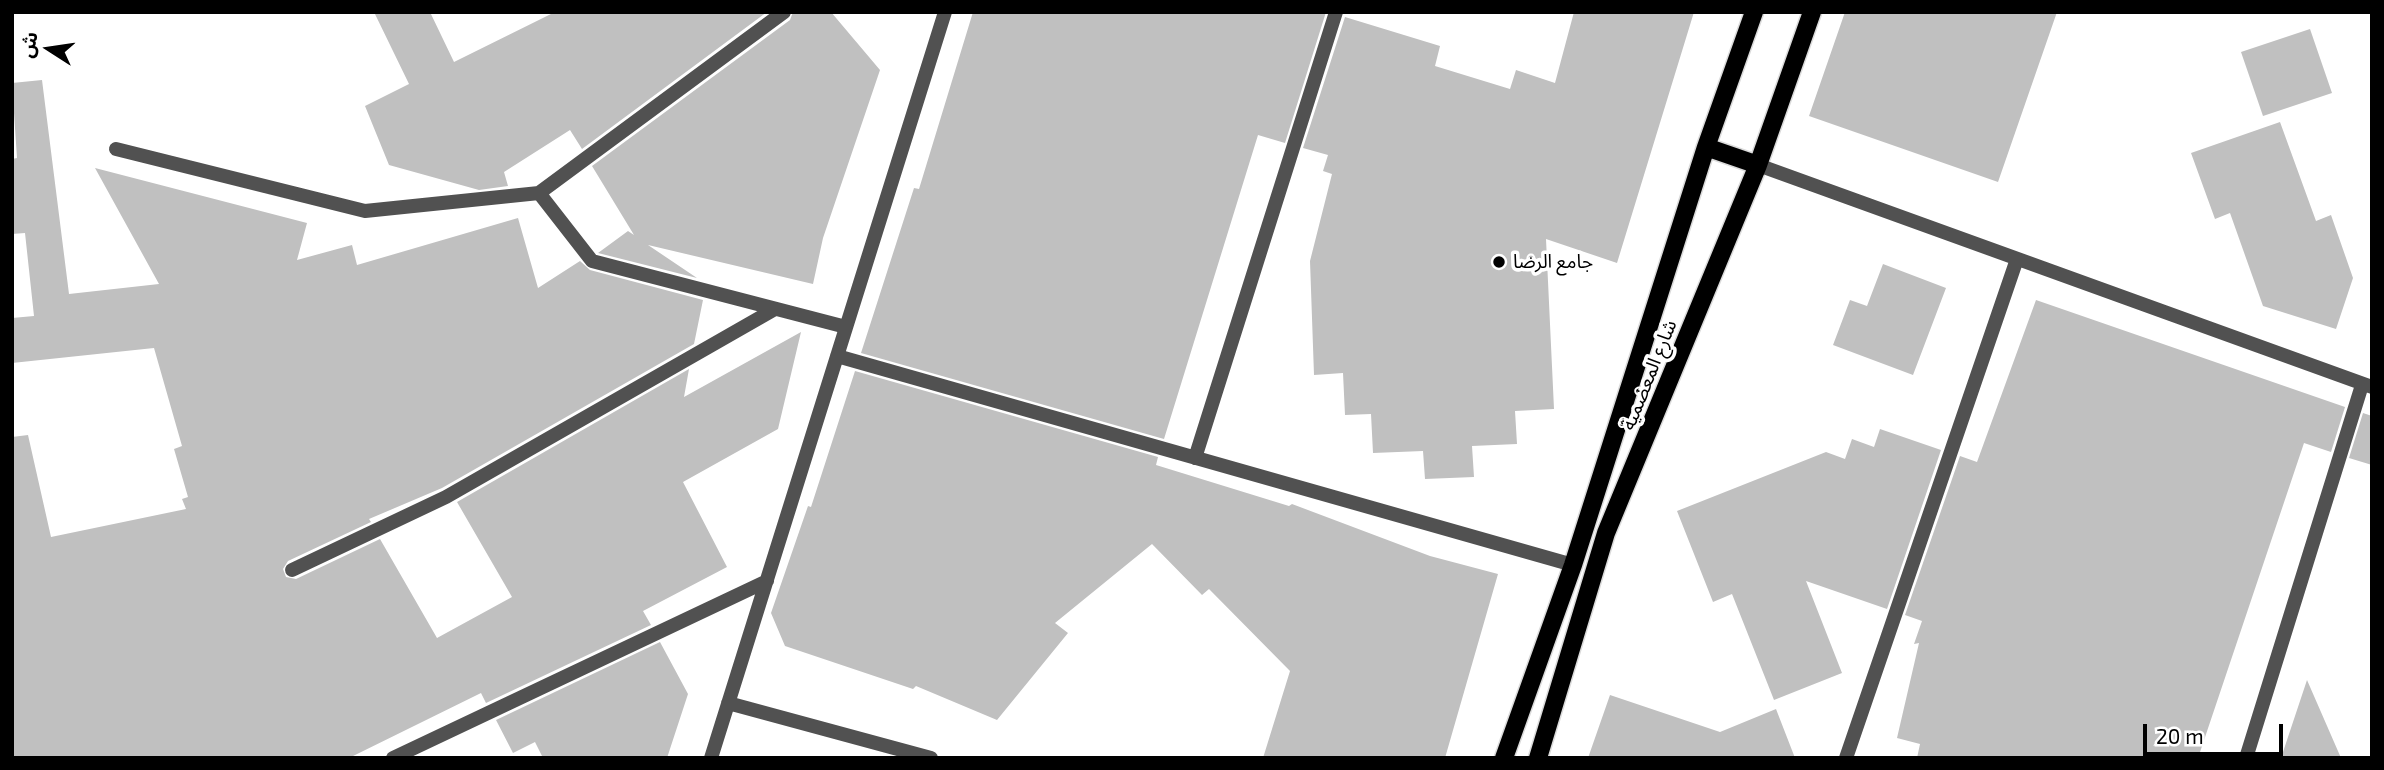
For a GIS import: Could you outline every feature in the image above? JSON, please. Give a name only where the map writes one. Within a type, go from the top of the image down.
[{"type":"main road","name":"شارع المعضمية","points":[[1504,758],[1573,565],[1706,147],[1754,12]]},
{"type":"main road","name":"شارع المعضمية","points":[[1538,758],[1606,533],[1758,165],[1812,12]]},
{"type":"main road","points":[[1706,147],[1758,165]]},
{"type":"street","points":[[116,149],[365,211],[539,193],[784,12]]},
{"type":"street","points":[[711,758],[945,12]]},
{"type":"street","points":[[1195,458],[1336,12]]},
{"type":"street","points":[[1758,165],[2367,386],[2246,758]]},
{"type":"street","points":[[539,193],[592,261],[846,327]]},
{"type":"street","points":[[1846,758],[2017,259]]},
{"type":"street","points":[[292,570],[446,497],[775,309]]},
{"type":"street","points":[[837,356],[1573,565]]},
{"type":"street","points":[[393,758],[767,580]]},
{"type":"street","points":[[728,703],[931,758]]},
{"type":"building","points":[[374,12],[430,12],[454,62],[555,12],[767,12],[582,149],[570,130],[504,172],[508,186],[479,190],[389,165],[365,106],[409,84]]},
{"type":"building","points":[[793,12],[831,12],[880,70],[823,238],[813,284],[648,245],[697,278],[598,253],[628,231],[634,235],[592,166],[790,20]]},
{"type":"building","points":[[973,12],[1326,12],[1285,143],[1258,135],[1164,439],[861,353],[914,188],[919,189]]},
{"type":"building","points":[[1574,12],[1694,12],[1617,263],[1546,239],[1554,409],[1515,411],[1517,444],[1472,446],[1474,477],[1425,479],[1423,451],[1373,453],[1371,414],[1345,415],[1343,373],[1314,375],[1310,261],[1332,174],[1323,171],[1328,155],[1303,148],[1345,17],[1440,46],[1435,66],[1510,89],[1516,70],[1555,83]]},
{"type":"building","points":[[1845,12],[2057,12],[1998,182],[1809,116]]},
{"type":"building","points":[[2310,29],[2332,93],[2263,116],[2241,52]]},
{"type":"building","points":[[42,80],[69,294],[159,284],[95,168],[307,223],[297,260],[352,245],[357,265],[518,218],[538,288],[580,261],[590,270],[703,300],[694,344],[442,488],[369,519],[371,522],[288,561],[283,569],[286,577],[296,579],[380,539],[437,638],[512,597],[457,502],[689,369],[684,397],[801,332],[778,429],[683,482],[727,567],[643,611],[651,625],[486,703],[481,693],[349,758],[12,758],[12,437],[28,435],[51,537],[186,509],[182,499],[188,497],[174,449],[182,446],[154,348],[12,363],[12,318],[34,316],[25,233],[12,234],[12,159],[17,158],[12,83]]},
{"type":"building","points":[[2280,122],[2316,221],[2331,215],[2353,278],[2336,329],[2263,306],[2230,213],[2215,219],[2191,153]]},
{"type":"building","points":[[1883,264],[1946,288],[1913,375],[1833,345],[1850,300],[1867,306]]},
{"type":"building","points":[[2036,300],[2345,407],[2331,452],[2304,443],[2198,758],[1917,758],[1920,744],[1897,738],[1919,643],[1914,644],[1922,621],[1905,615],[1960,456],[1977,462]]},
{"type":"building","points":[[855,371],[1158,457],[1156,465],[1289,506],[1292,504],[1430,556],[1498,574],[1445,758],[1263,758],[1290,671],[1209,589],[1202,595],[1152,544],[1055,623],[1068,633],[997,720],[916,686],[913,689],[785,646],[771,613],[808,506],[811,507]]},
{"type":"building","points":[[2363,413],[2372,416],[2372,465],[2349,458]]},
{"type":"building","points":[[1880,429],[1941,450],[1887,609],[1806,581],[1842,673],[1774,700],[1732,594],[1713,602],[1677,511],[1826,452],[1845,459],[1852,439],[1874,447]]},
{"type":"building","points":[[660,642],[688,694],[667,758],[543,758],[535,742],[513,753],[496,720]]},
{"type":"building","points":[[2307,680],[2341,758],[2281,758]]},
{"type":"building","points":[[1610,695],[1720,732],[1776,709],[1795,758],[1588,758]]},
{"type":"place","name":"جامع الرضا","points":[[1499,262]]}]
